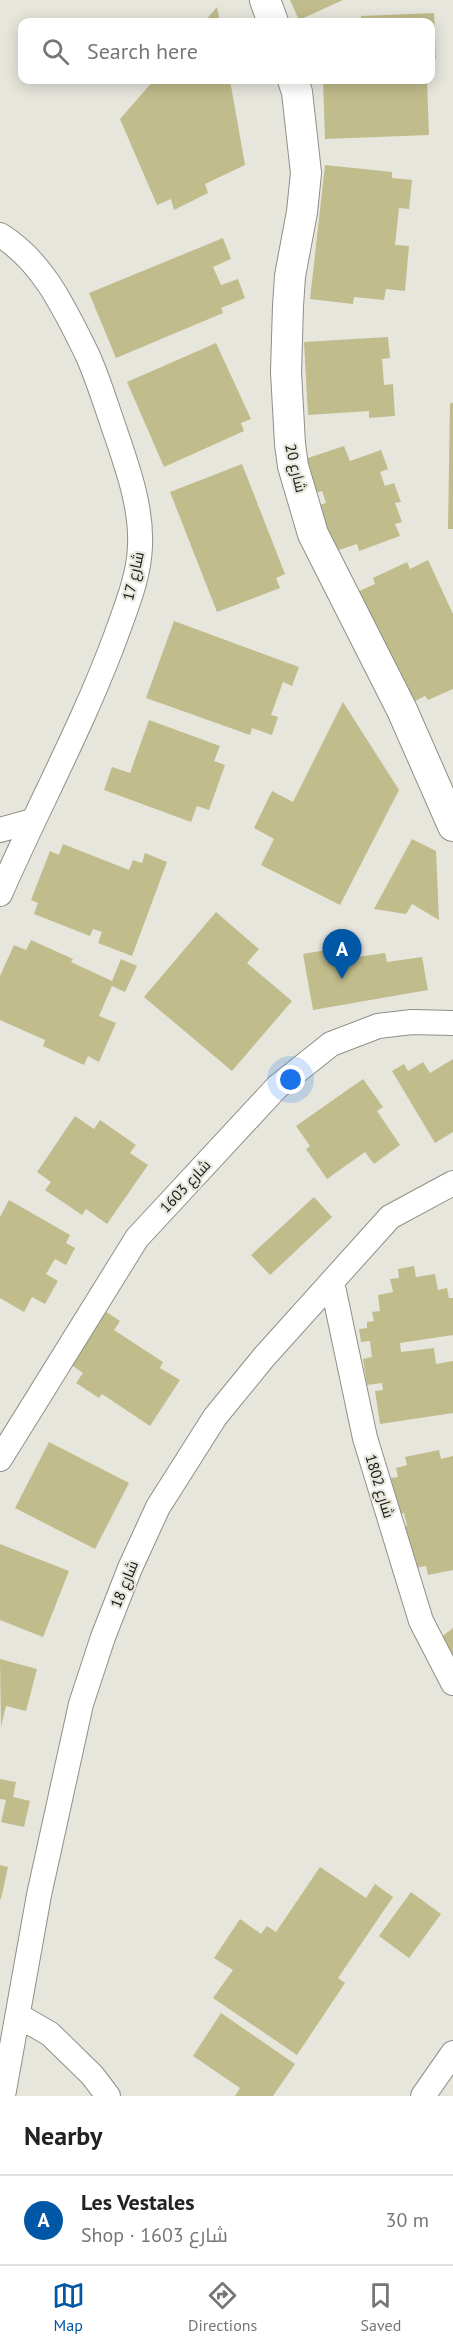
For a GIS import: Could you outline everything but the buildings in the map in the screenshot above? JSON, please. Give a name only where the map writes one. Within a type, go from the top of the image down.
[{"type":"street","points":[[265,0],[272,18]]},
{"type":"street","name":"شارع 20","points":[[294,84],[306,173],[302,212],[290,276],[288,306],[286,372],[293,465],[314,534],[402,710],[453,826]]},
{"type":"street","name":"شارع 17","points":[[0,235],[31,259],[48,283],[71,322],[94,370],[137,504],[140,535],[133,587],[101,677],[0,894]]},
{"type":"street","points":[[0,830],[32,821]]},
{"type":"street","name":"شارع 1603","points":[[0,1459],[137,1238],[277,1087],[331,1044],[378,1026],[412,1022],[453,1023]]},
{"type":"street","name":"شارع 18","points":[[3,2096],[39,1895],[81,1704],[103,1637],[130,1568],[158,1507],[215,1417],[264,1357],[390,1217],[453,1183]]},
{"type":"street","name":"شارع 1802","points":[[332,1282],[366,1438],[386,1506],[421,1621],[453,1683]]},
{"type":"street","points":[[19,2016],[50,2034],[92,2075],[108,2096]]},
{"type":"street","points":[[423,2096],[453,2053]]},
{"type":"place","name":"Les Vestales","points":[[342,979]]}]
